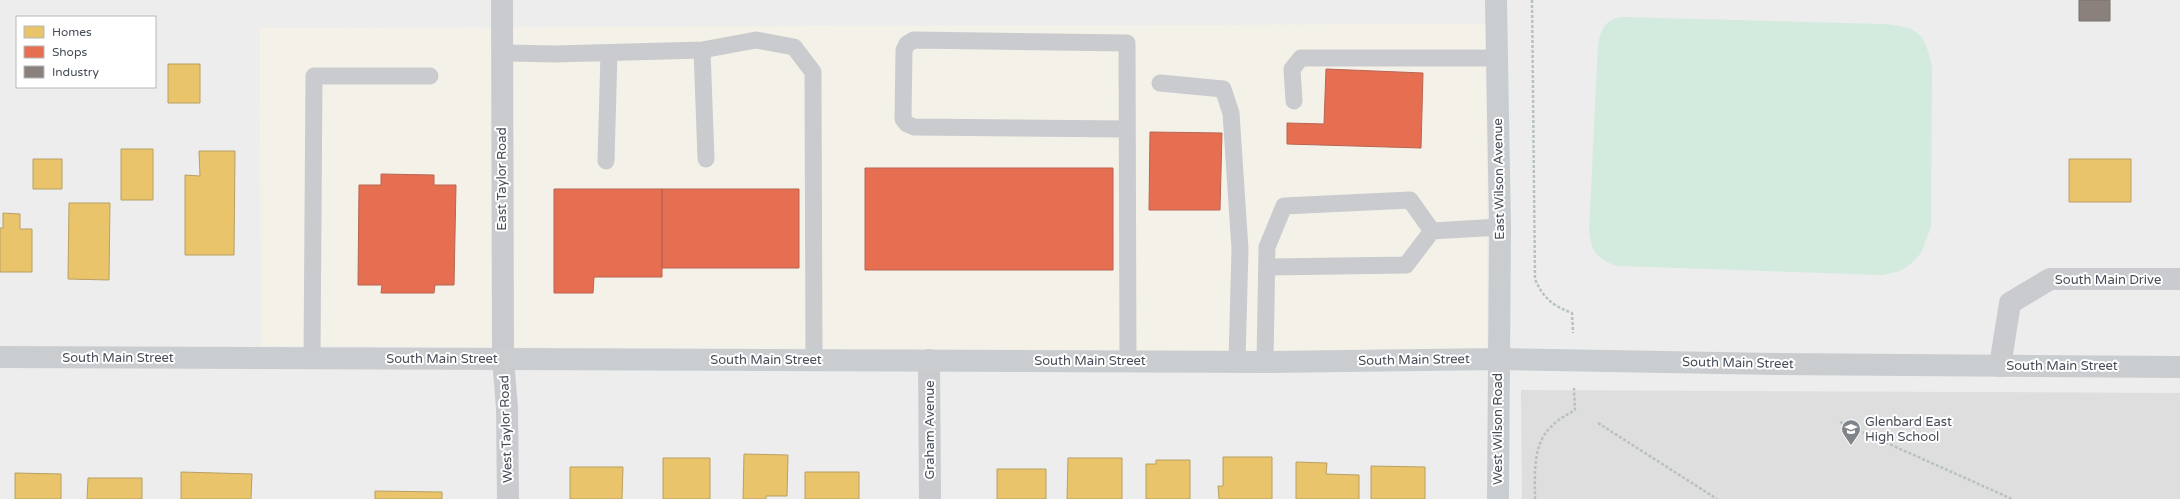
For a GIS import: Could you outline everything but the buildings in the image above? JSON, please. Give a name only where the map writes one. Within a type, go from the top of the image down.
[{"type":"main road","name":"East Wilson Avenue","points":[[1496,0],[1500,227],[1498,359]]},
{"type":"main road","name":"South Main Street","points":[[0,357],[1237,362],[1498,359],[2180,367]]},
{"type":"main road","name":"West Wilson Road","points":[[1498,359],[1498,499]]},
{"type":"street","name":"East Taylor Road","points":[[502,0],[503,359]]},
{"type":"street","name":"South Main Drive","points":[[2000,366],[2010,303],[2050,279],[2180,279]]},
{"type":"street","name":"West Taylor Road","points":[[503,359],[507,408],[508,499]]},
{"type":"street","name":"Graham Avenue","points":[[929,360],[930,499]]},
{"type":"lane","points":[[502,53],[555,54],[702,50],[756,40],[794,47],[813,72],[814,360]]},
{"type":"lane","points":[[1127,129],[914,127],[907,124],[903,119],[904,50],[907,44],[914,40],[1127,43],[1128,361]]},
{"type":"lane","points":[[702,50],[706,159]]},
{"type":"lane","points":[[606,161],[609,53]]},
{"type":"lane","points":[[1294,101],[1292,69],[1301,58],[1497,58]]},
{"type":"lane","points":[[312,358],[314,76],[430,76]]},
{"type":"lane","points":[[1160,83],[1223,89],[1231,113],[1240,249],[1237,362]]},
{"type":"lane","points":[[1265,362],[1267,247],[1284,206],[1410,200],[1432,231]]},
{"type":"lane","points":[[1267,267],[1406,265],[1432,231],[1500,227]]},
{"type":"path","points":[[1532,0],[1535,279],[1542,294],[1559,309],[1572,314]]},
{"type":"path","points":[[1535,499],[1535,464],[1541,441],[1551,426],[1575,410]]},
{"type":"path","points":[[1840,422],[2012,499]]},
{"type":"path","points":[[1598,423],[1717,499]]},
{"type":"shaded area","points":[[1486,24],[1487,352],[261,346],[260,28]]},
{"type":"shaded area","name":"Glenbard East High School","points":[[1521,390],[2180,393],[2180,499],[1522,499]]},
{"type":"green space","points":[[1623,17],[1883,24],[1905,27],[1918,34],[1926,46],[1932,67],[1931,227],[1921,253],[1911,264],[1900,271],[1883,275],[1618,266],[1601,258],[1594,250],[1589,231],[1598,44],[1605,25],[1612,20]]},
{"type":"place","name":"Glenbard East High School","points":[[1851,446]]}]
